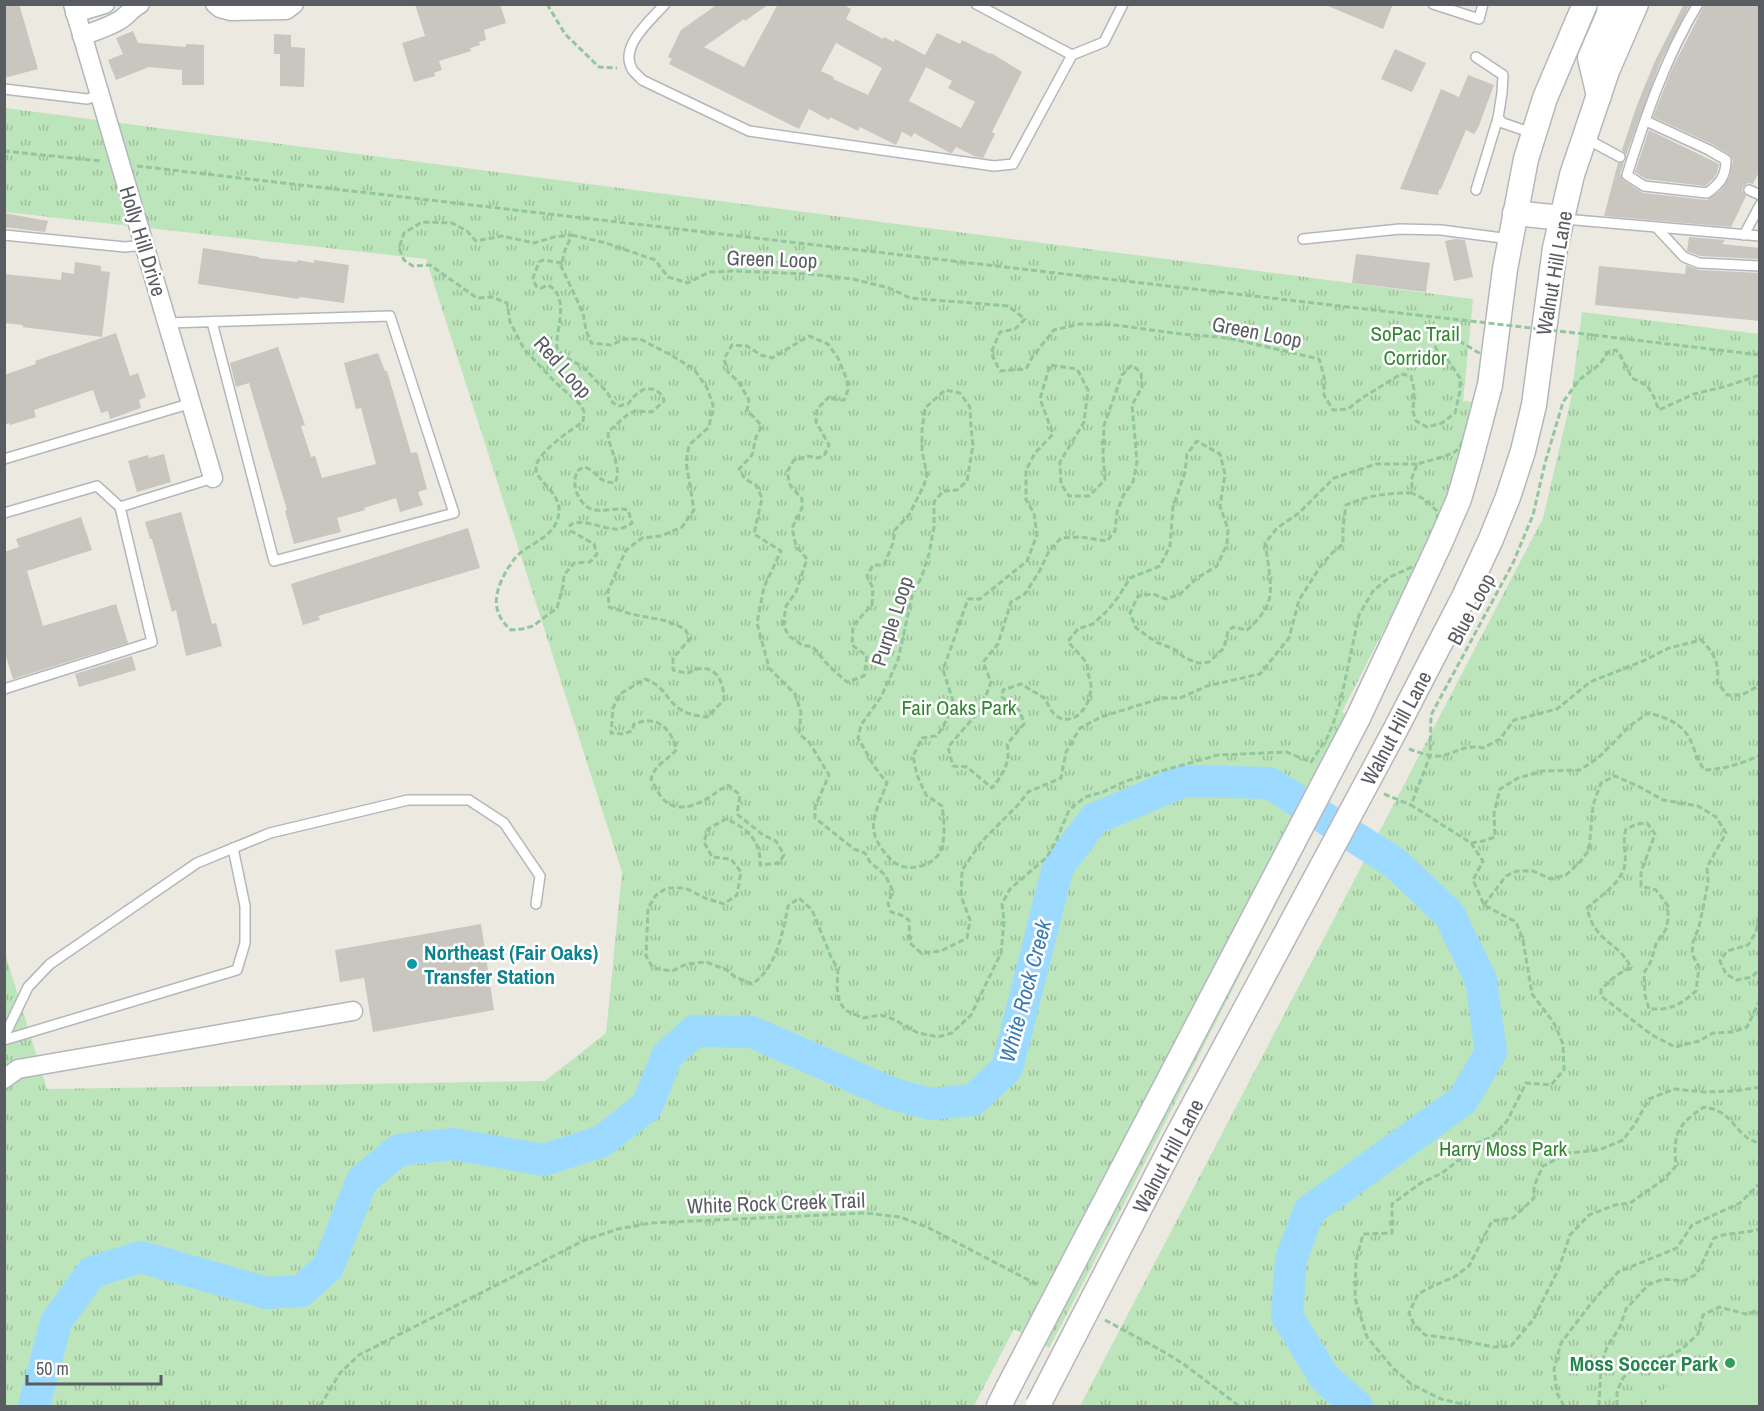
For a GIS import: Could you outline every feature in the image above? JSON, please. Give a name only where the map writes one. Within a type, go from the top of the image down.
[{"type":"main road","name":"Walnut Hill Lane","points":[[1003,1397],[1358,718],[1459,499],[1490,385],[1510,239],[1526,159],[1545,98],[1585,4]]},
{"type":"main road","points":[[1599,96],[1590,58],[1609,14],[1610,4]]},
{"type":"main road","name":"Walnut Hill Lane","points":[[1038,1406],[1175,1140],[1392,736],[1491,540],[1520,460],[1534,405],[1555,248],[1572,175],[1607,71],[1636,4]]},
{"type":"main road","points":[[1515,213],[1562,218]]},
{"type":"street","points":[[74,9],[105,4]]},
{"type":"street","points":[[215,4],[231,11],[286,10],[294,4]]},
{"type":"street","points":[[82,36],[125,17],[136,5]]},
{"type":"street","name":"Holly Hill Drive","points":[[74,9],[213,478]]},
{"type":"street","points":[[4,1079],[18,1069],[352,1011]]},
{"type":"lane","points":[[665,4],[637,35],[629,53],[632,69],[642,80],[749,131],[994,166],[1013,164],[1072,55],[1104,42],[1123,4]]},
{"type":"lane","points":[[976,4],[1072,55]]},
{"type":"lane","points":[[1433,4],[1479,19],[1483,4]]},
{"type":"lane","points":[[1646,121],[1726,160],[1726,171],[1719,184],[1707,193],[1644,186],[1627,175],[1646,121],[1668,63],[1698,4]]},
{"type":"lane","points":[[1476,57],[1503,75],[1498,118],[1476,190]]},
{"type":"lane","points":[[4,89],[87,99],[99,95]]},
{"type":"lane","points":[[1498,118],[1503,123],[1534,134]]},
{"type":"lane","points":[[1585,138],[1620,157]]},
{"type":"lane","points":[[1749,190],[1760,195]]},
{"type":"lane","points":[[1744,235],[1760,205]]},
{"type":"lane","points":[[1562,218],[1760,236]]},
{"type":"lane","points":[[1656,227],[1684,257],[1699,263],[1760,266]]},
{"type":"lane","points":[[1303,239],[1400,229],[1441,230],[1510,239]]},
{"type":"lane","points":[[4,235],[125,248],[143,245]]},
{"type":"lane","points":[[167,322],[390,316],[454,513],[274,561],[212,322]]},
{"type":"lane","points":[[4,459],[192,403]]},
{"type":"lane","points":[[120,507],[213,478]]},
{"type":"lane","points":[[4,513],[97,486],[120,507],[152,642],[4,689]]},
{"type":"lane","points":[[4,1039],[28,987],[50,964],[197,863],[270,833],[408,800],[469,800],[504,823],[540,876],[536,904]]},
{"type":"lane","points":[[4,1039],[237,970],[245,943],[245,906],[233,848]]},
{"type":"path","points":[[547,4],[565,34],[599,67],[632,69]]},
{"type":"path","points":[[4,151],[1760,355]]},
{"type":"path","name":"Red Loop","points":[[561,263],[543,260],[539,262],[533,278],[536,286],[541,288],[548,285],[559,297],[561,318],[557,348],[564,356],[583,367],[619,406],[628,404],[634,396],[648,388],[656,390],[663,396],[664,401],[652,412],[635,411],[628,414],[608,432],[608,441],[616,460],[618,476],[615,483],[598,479],[591,469],[584,467],[577,471],[574,484],[585,506],[594,510],[617,508],[628,510],[632,523],[621,529],[610,529],[581,522],[570,525],[571,531],[594,544],[597,554],[590,562],[574,563],[564,575],[557,608],[534,626],[511,630],[502,622],[496,607],[496,596],[501,580],[515,557],[553,529],[560,509],[557,496],[548,489],[536,472],[537,462],[555,442],[583,422],[584,412],[581,405],[555,382],[524,349],[510,322],[507,303],[492,297],[477,298],[430,265],[413,266],[404,260],[399,248],[404,233],[422,222],[452,223],[467,231],[476,241],[502,236],[534,243],[554,237],[572,236]]},
{"type":"path","points":[[572,236],[561,266],[583,313],[591,343],[611,345],[625,339],[640,339],[694,369],[707,387],[713,405],[709,427],[689,445],[687,453],[686,462],[694,510],[682,527],[661,536],[642,538],[626,550],[608,591],[609,607],[667,621],[685,629],[690,639],[673,658],[674,670],[686,673],[699,669],[710,671],[720,678],[724,687],[724,700],[707,717],[693,715],[675,705],[656,683],[645,679],[620,694],[613,708],[611,733],[623,734],[632,731],[634,724],[646,719],[665,727],[677,749],[654,770],[651,779],[658,794],[667,803],[678,808],[706,800],[728,785],[740,795],[737,814],[763,835],[776,841],[784,855],[779,863],[760,865],[760,853],[756,843],[748,832],[737,824],[726,819],[708,829],[704,842],[712,856],[731,859],[741,872],[737,895],[724,904],[685,888],[668,888],[656,895],[648,908],[646,956],[653,968],[672,970],[687,964],[706,962],[727,970],[735,977],[752,984],[762,978],[769,967],[788,906],[799,898],[812,910],[838,969],[839,1001],[845,1010],[863,1018],[881,1016],[893,1019],[918,1033],[938,1037],[952,1033],[971,1015],[1001,953],[1004,921],[1002,904],[1010,889],[1047,857],[1069,810],[1085,797],[1103,792],[1126,781],[1218,755],[1286,752],[1311,762],[1334,724],[1359,615],[1373,591],[1390,577],[1423,562],[1438,529],[1437,511],[1424,499],[1412,493],[1412,478],[1418,464]]},
{"type":"path","name":"Green Loop","points":[[572,236],[606,243],[656,260],[668,277],[688,283],[709,272],[809,274],[853,279],[889,288],[910,298],[1008,306],[1025,319],[1015,329],[1000,332],[991,353],[1000,371],[1026,369],[1033,356],[1054,330],[1080,324],[1115,325],[1228,338],[1319,359],[1324,376],[1324,395],[1333,410],[1347,409],[1401,374],[1412,376],[1413,412],[1416,421],[1427,427],[1442,423],[1455,413],[1460,391],[1460,378],[1448,360],[1437,350],[1428,332],[1436,332],[1454,338],[1483,355],[1480,380],[1472,417],[1462,444],[1456,452],[1418,464]]},
{"type":"path","name":"Purple Loop","points":[[1412,493],[1366,496],[1346,505],[1343,544],[1320,567],[1299,600],[1289,638],[1260,674],[1207,686],[1180,698],[1162,698],[1101,717],[1080,728],[1066,752],[1061,778],[1029,792],[982,840],[962,870],[961,896],[970,920],[967,938],[941,951],[921,953],[910,943],[909,921],[891,912],[888,903],[893,891],[885,875],[870,862],[865,853],[855,849],[815,818],[815,807],[829,775],[809,742],[798,734],[801,712],[795,694],[769,668],[757,623],[764,587],[781,551],[754,534],[762,498],[756,485],[745,479],[740,469],[752,455],[756,437],[762,426],[747,410],[748,399],[738,381],[728,372],[724,359],[732,345],[747,346],[761,355],[772,358],[809,336],[828,344],[838,358],[847,380],[848,390],[844,400],[837,400],[830,396],[817,409],[816,422],[829,445],[824,456],[818,458],[808,456],[794,460],[787,472],[790,485],[802,499],[802,508],[792,528],[796,546],[807,559],[796,592],[786,606],[783,625],[789,636],[802,645],[813,647],[847,682],[864,676],[867,656],[852,645],[853,625],[872,605],[873,588],[867,576],[873,565],[884,565],[895,531],[909,515],[927,475],[922,450],[925,408],[945,390],[960,393],[970,407],[973,445],[967,481],[957,490],[943,491],[934,502],[934,527],[929,554],[912,596],[898,660],[881,697],[861,725],[858,738],[887,783],[874,820],[874,833],[883,850],[896,864],[914,868],[929,864],[939,852],[944,829],[942,806],[926,795],[912,756],[922,738],[936,735],[942,729],[954,704],[943,670],[956,629],[968,599],[980,599],[1027,561],[1037,535],[1034,513],[1026,500],[1026,471],[1035,453],[1053,434],[1040,399],[1050,365],[1077,369],[1088,390],[1084,422],[1060,462],[1061,484],[1069,496],[1089,496],[1105,480],[1104,425],[1122,375],[1132,365],[1141,373],[1142,380],[1142,387],[1132,405],[1137,462],[1133,483],[1123,496],[1117,512],[1115,531],[1107,541],[1082,537],[1061,538],[1049,551],[1025,594],[1011,602],[998,644],[983,662],[991,682],[981,709],[948,747],[953,766],[967,767],[992,788],[1002,777],[1009,758],[1007,744],[1024,724],[1020,711],[1002,697],[1003,690],[1021,684],[1046,699],[1049,709],[1059,718],[1068,720],[1081,714],[1089,700],[1091,686],[1086,663],[1068,641],[1078,629],[1093,624],[1108,610],[1130,578],[1160,566],[1170,546],[1173,507],[1185,472],[1187,454],[1197,441],[1220,454],[1225,474],[1220,506],[1228,529],[1227,544],[1217,566],[1197,578],[1180,594],[1166,599],[1153,594],[1138,596],[1130,613],[1136,628],[1156,642],[1198,663],[1209,662],[1224,648],[1228,631],[1233,627],[1247,630],[1256,622],[1270,596],[1266,543],[1277,528],[1299,513],[1334,478],[1376,464],[1418,464]]},
{"type":"path","name":"Blue Loop","points":[[1471,843],[1411,805],[1431,756],[1431,715],[1513,563],[1533,515],[1563,402],[1579,380],[1600,364],[1608,352],[1616,350],[1632,378],[1647,385],[1659,410],[1694,394],[1760,375]]},
{"type":"path","points":[[1431,756],[1440,756],[1472,746],[1483,748],[1500,739],[1514,720],[1557,709],[1590,681],[1643,661],[1669,648],[1701,640],[1712,650],[1719,670],[1717,682],[1727,695],[1742,696],[1760,685]]},
{"type":"path","points":[[1470,1407],[1441,1399],[1412,1384],[1392,1367],[1368,1337],[1355,1298],[1356,1261],[1363,1234],[1392,1233],[1392,1204],[1421,1183],[1442,1173],[1463,1157],[1472,1145],[1492,1137],[1507,1121],[1526,1083],[1551,1085],[1564,1070],[1563,1044],[1554,1023],[1532,994],[1523,939],[1516,922],[1484,905],[1473,880],[1482,861],[1471,843],[1495,837],[1494,813],[1500,789],[1518,778],[1542,771],[1580,770],[1598,758],[1630,725],[1648,713],[1664,716],[1679,725],[1692,742],[1695,755],[1704,770],[1722,769],[1760,755]]},
{"type":"path","points":[[1484,905],[1506,876],[1516,871],[1533,871],[1551,879],[1566,875],[1589,850],[1593,805],[1601,783],[1615,776],[1663,800],[1698,806],[1716,818],[1726,833],[1707,867],[1708,882],[1699,927],[1693,942],[1692,954],[1699,967],[1696,990],[1681,1004],[1664,1010],[1649,1009],[1645,995],[1644,974],[1656,944],[1666,929],[1668,919],[1668,906],[1656,890],[1641,886],[1641,872],[1655,834],[1647,824],[1637,824],[1626,829],[1623,836],[1624,871],[1613,885],[1587,908],[1589,920],[1596,933],[1618,950],[1631,968],[1620,972],[1610,981],[1601,990],[1601,996],[1652,1035],[1675,1047],[1699,1041],[1713,1033],[1733,1032],[1747,1027],[1760,1000]]},
{"type":"path","points":[[1760,908],[1756,932],[1748,945],[1727,951],[1720,961],[1726,974],[1737,980],[1752,977],[1760,969]]},
{"type":"path","points":[[1760,1087],[1704,1092],[1674,1089],[1648,1099],[1635,1124],[1623,1140],[1599,1150],[1568,1153],[1543,1166],[1534,1186],[1534,1198],[1514,1218],[1492,1221],[1469,1266],[1454,1277],[1418,1294],[1409,1313],[1414,1324],[1425,1335],[1492,1347],[1511,1346],[1533,1320],[1559,1268],[1570,1235],[1589,1215],[1615,1205],[1630,1203],[1663,1180],[1676,1166],[1674,1143],[1680,1127],[1694,1114],[1704,1107],[1717,1110],[1728,1118],[1745,1137],[1760,1143]]},
{"type":"path","points":[[1564,1407],[1557,1393],[1554,1369],[1562,1343],[1618,1272],[1677,1248],[1692,1225],[1740,1203],[1760,1183]]},
{"type":"path","name":"White Rock Creek Trail","points":[[320,1407],[340,1373],[359,1356],[585,1240],[618,1229],[651,1223],[866,1213],[900,1217],[927,1227],[1041,1287]]},
{"type":"path","points":[[1599,1407],[1601,1366],[1607,1347],[1620,1327],[1626,1309],[1633,1301],[1648,1285],[1664,1279],[1683,1281],[1697,1274],[1714,1238],[1727,1233],[1747,1233],[1760,1229]]},
{"type":"path","points":[[1617,1407],[1617,1390],[1623,1378],[1638,1364],[1670,1356],[1682,1349],[1698,1334],[1703,1315],[1719,1307],[1746,1314],[1760,1311]]},
{"type":"path","points":[[1104,1320],[1175,1359],[1239,1407]]},
{"type":"green space","name":"Fair Oaks Park","points":[[5,108],[1473,299],[1463,401],[1472,402],[1458,476],[1342,712],[1367,730],[1049,1348],[1014,1329],[974,1406],[5,1406],[4,950],[47,1089],[545,1081],[606,1033],[622,872],[426,259],[5,212]]},
{"type":"green space","name":"Harry Moss Park","points":[[1582,312],[1759,334],[1759,1319],[1642,1406],[1080,1406],[1543,518],[1571,399]]},
{"type":"green space","name":"Moss Soccer Park","points":[[1759,1319],[1759,1406],[1642,1406]]},
{"type":"building","points":[[4,4],[19,4],[38,69],[4,78]]},
{"type":"building","points":[[415,4],[500,4],[506,23],[484,30],[486,40],[470,48],[471,51],[439,61],[442,70],[434,73],[435,76],[414,82],[402,43],[425,36]]},
{"type":"building","points":[[718,4],[769,4],[704,47],[744,67],[778,4],[842,4],[851,9],[846,19],[883,39],[884,37],[894,42],[895,39],[925,55],[937,33],[960,44],[962,40],[991,53],[1022,72],[992,132],[995,134],[983,158],[956,147],[950,153],[914,133],[912,137],[902,132],[896,145],[860,127],[858,131],[830,117],[829,120],[809,109],[799,129],[669,64],[672,59],[668,57],[681,30]],"holes":[[[836,43],[882,68],[868,95],[821,71]],[[926,67],[952,81],[948,88],[975,102],[961,128],[909,101]]]},
{"type":"building","points":[[1323,4],[1393,4],[1383,29]]},
{"type":"building","points":[[1684,4],[1690,4],[1660,63],[1626,155],[1622,150],[1637,105],[1655,61]]},
{"type":"building","points":[[1705,4],[1760,4],[1760,170],[1753,184],[1748,183],[1743,187],[1742,191],[1746,196],[1731,227],[1604,216],[1618,163],[1624,162],[1620,174],[1623,180],[1643,193],[1707,200],[1720,191],[1729,178],[1733,160],[1730,155],[1712,144],[1653,117],[1672,69]]},
{"type":"building","points":[[133,31],[138,43],[186,47],[186,44],[204,45],[204,85],[182,85],[182,70],[149,67],[116,80],[108,60],[123,54],[116,38]]},
{"type":"building","points":[[274,34],[291,35],[291,47],[305,48],[304,87],[280,86],[280,54],[274,54]]},
{"type":"building","points":[[1395,49],[1426,63],[1412,92],[1381,79]]},
{"type":"building","points":[[1468,75],[1494,85],[1478,128],[1474,134],[1466,130],[1438,195],[1400,189],[1441,89],[1459,97]]},
{"type":"building","points":[[1649,130],[1719,164],[1713,179],[1705,186],[1646,179],[1635,172]]},
{"type":"building","points":[[4,213],[48,221],[45,232],[4,227]]},
{"type":"building","points":[[1689,237],[1725,240],[1722,244],[1760,248],[1760,259],[1700,256],[1687,251]]},
{"type":"building","points":[[1465,240],[1473,277],[1454,281],[1445,241]]},
{"type":"building","points":[[203,248],[259,258],[314,263],[314,260],[349,265],[344,303],[299,297],[299,299],[198,284]]},
{"type":"building","points":[[1356,254],[1430,263],[1426,292],[1352,283]]},
{"type":"building","points":[[75,262],[101,266],[101,271],[110,272],[102,337],[4,323],[4,274],[61,280],[62,272],[74,274]]},
{"type":"building","points":[[1686,265],[1699,270],[1760,273],[1760,321],[1595,305],[1599,266],[1685,274]]},
{"type":"building","points":[[116,333],[130,376],[138,373],[146,397],[139,400],[141,408],[110,419],[108,411],[101,413],[93,390],[34,410],[36,417],[4,425],[4,375],[36,364],[35,361]]},
{"type":"building","points":[[278,347],[305,425],[301,426],[311,457],[315,456],[322,478],[376,464],[361,408],[356,409],[344,363],[378,353],[387,371],[411,453],[417,452],[427,489],[418,492],[423,505],[400,512],[396,498],[337,518],[341,532],[294,544],[285,511],[287,510],[249,383],[236,387],[230,363]]},
{"type":"building","points":[[164,454],[171,482],[137,492],[128,461],[148,455],[149,458]]},
{"type":"building","points":[[181,512],[212,624],[216,623],[222,646],[186,656],[176,610],[172,612],[152,539],[150,539],[145,522]]},
{"type":"building","points":[[81,517],[92,550],[27,571],[43,626],[116,604],[128,643],[13,679],[4,650],[4,552],[19,547],[16,539]]},
{"type":"building","points":[[468,528],[480,568],[318,616],[320,620],[303,625],[291,584]]},
{"type":"building","points":[[132,656],[136,670],[79,687],[75,674]]},
{"type":"building","name":"Northeast (Fair Oaks) Transfer Station","points":[[481,924],[494,1010],[373,1032],[364,978],[340,982],[335,950]]},
{"type":"waterway","name":"White Rock Creek","points":[[34,1406],[56,1322],[92,1272],[141,1257],[267,1293],[301,1291],[328,1267],[362,1180],[399,1150],[453,1144],[544,1160],[602,1141],[647,1106],[667,1056],[694,1031],[752,1032],[893,1094],[931,1104],[973,1100],[1007,1068],[1058,867],[1094,819],[1184,781],[1270,783],[1395,863],[1449,914],[1481,980],[1491,1052],[1463,1100],[1309,1211],[1291,1259],[1287,1316],[1324,1377],[1357,1406]]},
{"type":"place","name":"Northeast (Fair Oaks) Transfer Station","points":[[412,964]]},
{"type":"place","name":"Moss Soccer Park","points":[[1730,1363]]},
{"type":"park label","name":"SoPac Trail Corridor","points":[[1415,345]]}]
